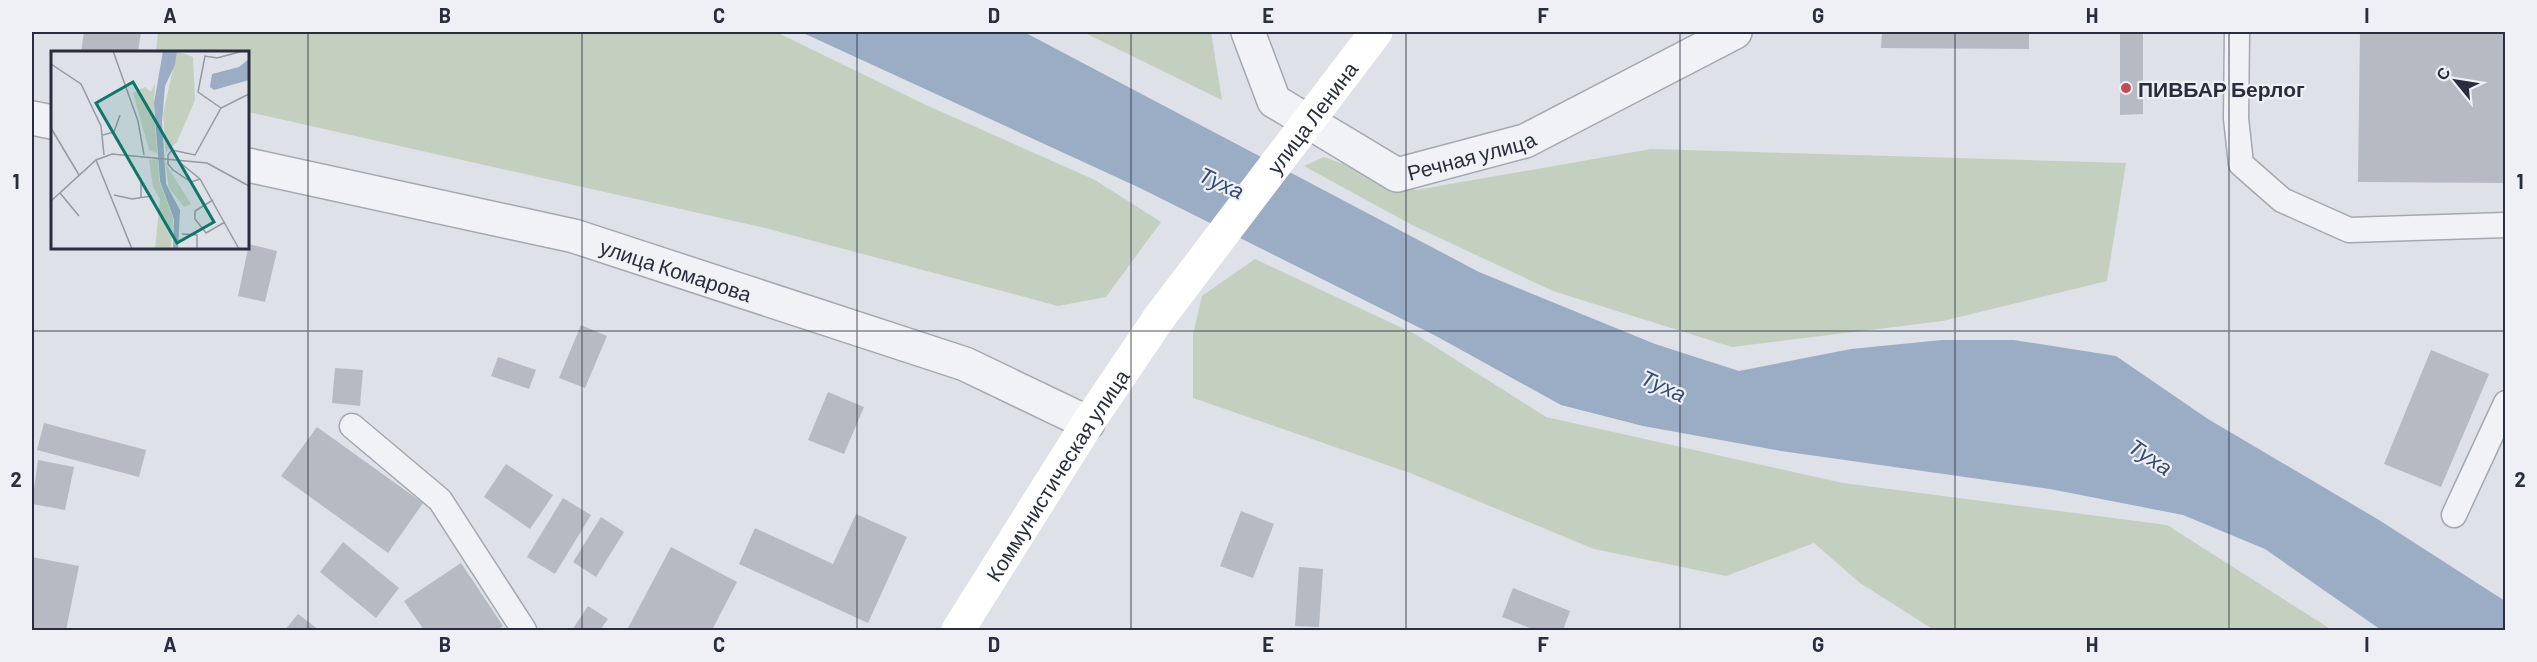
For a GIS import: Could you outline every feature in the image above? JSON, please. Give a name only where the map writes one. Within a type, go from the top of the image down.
[{"type":"main road","name":"улица Ленина","points":[[1159,318],[1376,32]]},
{"type":"main road","name":"Коммунистическая улица","points":[[958,630],[1088,423],[1159,318]]},
{"type":"street","name":"Речная улица","points":[[1248,32],[1275,101],[1397,175],[1525,141],[1735,32]]},
{"type":"street","points":[[32,118],[51,122]]},
{"type":"street","name":"улица Комарова","points":[[249,165],[574,236],[965,364],[1088,423]]},
{"type":"lane","points":[[2237,32],[2236,118],[2241,164],[2282,200],[2349,230],[2505,225]]},
{"type":"lane","points":[[2454,515],[2505,403]]},
{"type":"lane","points":[[352,426],[440,500],[524,630]]},
{"type":"green space","points":[[158,32],[776,32],[926,105],[1095,180],[1161,222],[1106,297],[1058,306],[765,228],[249,112],[249,51],[156,51]]},
{"type":"green space","points":[[1083,32],[1211,32],[1222,100]]},
{"type":"green space","points":[[1651,149],[2126,163],[2107,281],[1943,321],[1732,347],[1553,291],[1412,225],[1304,166],[1324,157],[1416,190]]},
{"type":"green space","points":[[1255,259],[1415,334],[1546,417],[1843,483],[2167,525],[2332,630],[1934,630],[1860,583],[1814,543],[1726,576],[1594,549],[1410,473],[1193,398],[1193,334],[1202,296]]},
{"type":"water","name":"Туха","points":[[801,32],[1024,32],[1479,272],[1655,344],[1739,371],[1851,349],[1942,340],[2014,340],[2116,356],[2208,419],[2379,520],[2505,601],[2505,630],[2381,630],[2265,549],[2183,515],[2050,489],[1781,451],[1643,426],[1561,405],[1436,336],[1140,188]]},
{"type":"building","points":[[84,32],[141,32],[138,51],[81,51]]},
{"type":"building","points":[[1882,32],[2029,32],[2029,49],[1881,48]]},
{"type":"building","points":[[2120,32],[2143,32],[2143,114],[2120,115]]},
{"type":"building","points":[[2360,32],[2506,32],[2506,183],[2358,182]]},
{"type":"building","points":[[249,244],[277,251],[265,302],[238,296]]},
{"type":"building","points":[[581,325],[607,336],[585,388],[559,378]]},
{"type":"building","points":[[2431,350],[2489,374],[2441,487],[2384,464]]},
{"type":"building","points":[[498,357],[536,370],[529,389],[491,376]]},
{"type":"building","points":[[335,368],[363,370],[360,406],[332,403]]},
{"type":"building","points":[[828,392],[864,407],[844,454],[808,440]]},
{"type":"building","points":[[44,423],[146,450],[139,477],[37,450]]},
{"type":"building","points":[[317,427],[423,503],[388,553],[281,476]]},
{"type":"building","points":[[38,460],[74,467],[65,510],[32,504]]},
{"type":"building","points":[[506,464],[553,495],[530,529],[484,497]]},
{"type":"building","points":[[563,498],[591,515],[555,574],[527,557]]},
{"type":"building","points":[[1241,511],[1274,524],[1253,578],[1220,566]]},
{"type":"building","points":[[856,514],[907,537],[868,623],[739,564],[755,528],[833,564]]},
{"type":"building","points":[[601,517],[624,532],[596,577],[573,562]]},
{"type":"building","points":[[343,542],[399,588],[376,618],[320,572]]},
{"type":"building","points":[[671,547],[737,582],[712,630],[627,630]]},
{"type":"building","points":[[32,557],[79,566],[66,630],[32,630]]},
{"type":"building","points":[[461,563],[503,626],[497,630],[424,630],[404,601]]},
{"type":"building","points":[[1299,567],[1323,569],[1319,627],[1295,626]]},
{"type":"building","points":[[1513,588],[1570,611],[1563,630],[1535,630],[1502,617]]},
{"type":"building","points":[[588,606],[608,619],[600,630],[572,630]]},
{"type":"building","points":[[298,614],[319,630],[285,630]]},
{"type":"place","name":"ПИВБАР Берлог","points":[[2126,88]]}]
